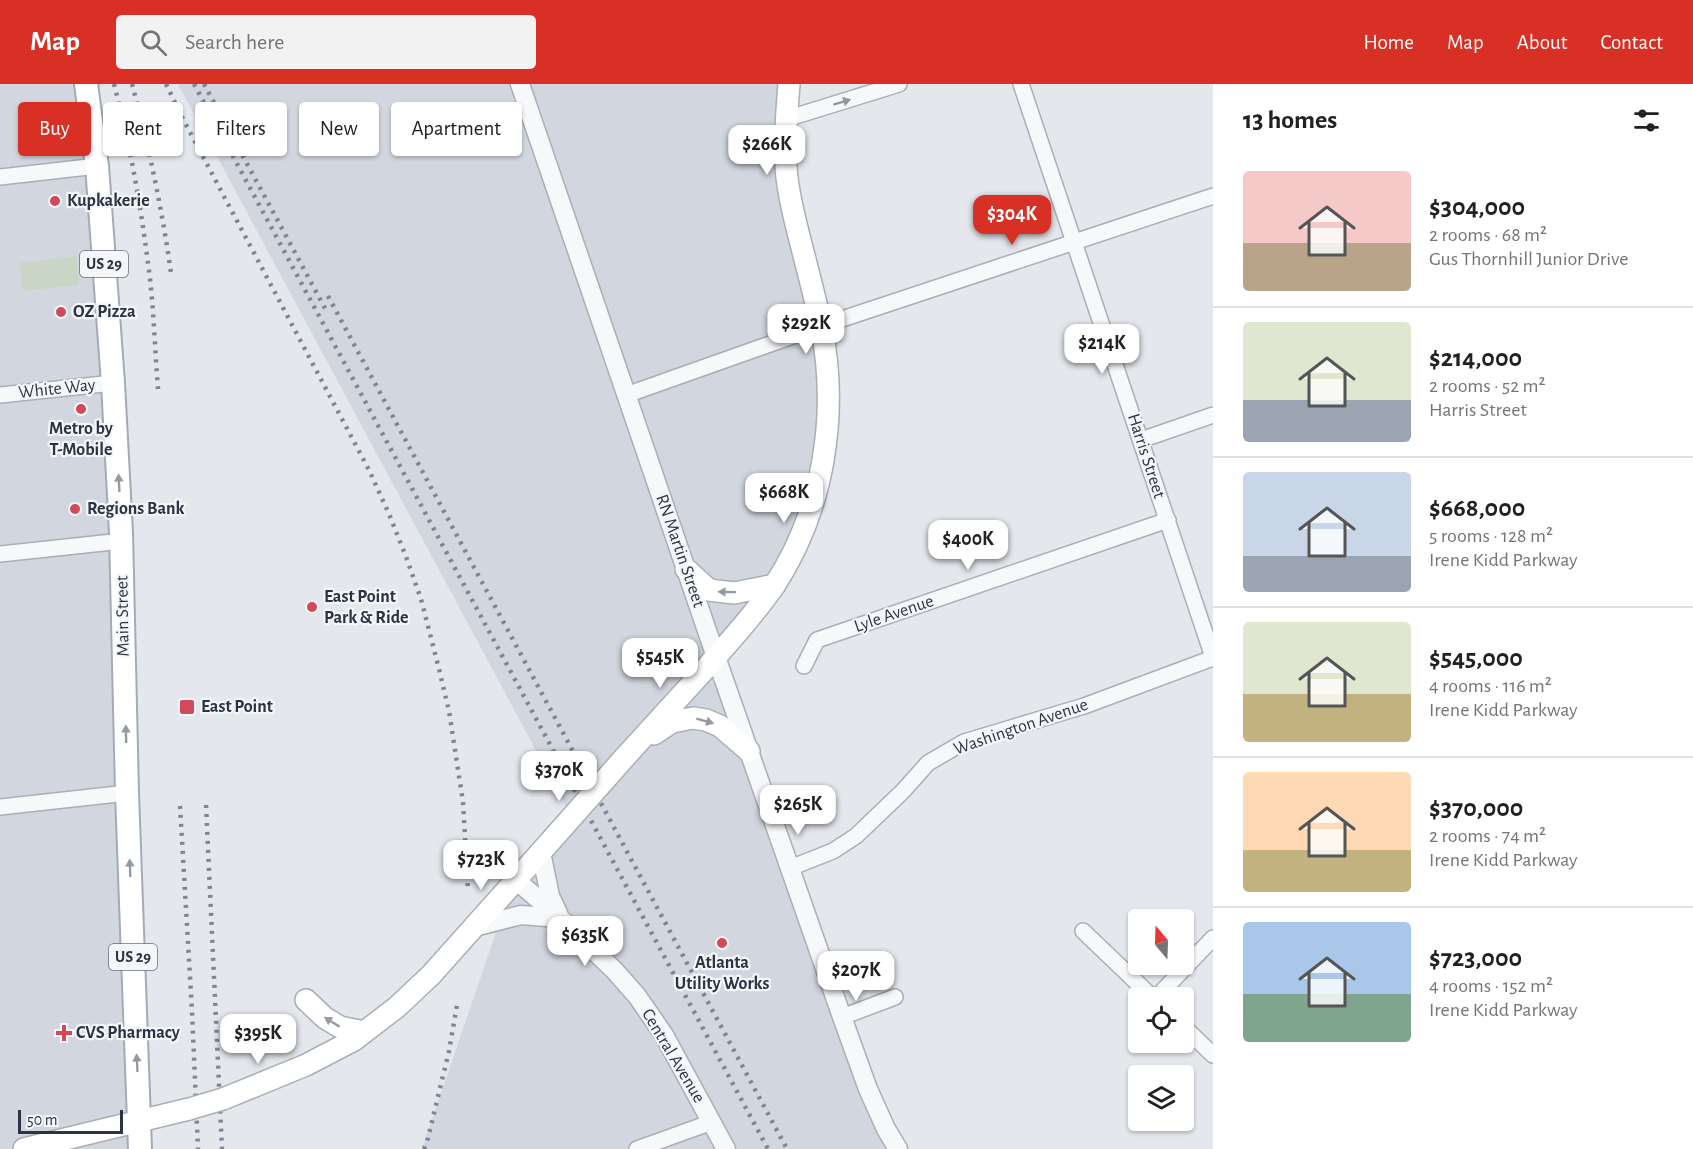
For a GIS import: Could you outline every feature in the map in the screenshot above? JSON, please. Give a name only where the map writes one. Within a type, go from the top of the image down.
[{"type":"main road","name":"Main Street","points":[[86,84],[97,166],[122,542],[127,793],[140,1149]]},
{"type":"main road","points":[[24,1149],[223,1099],[306,1065],[354,1040],[417,989],[716,657],[754,614],[775,585],[798,543],[813,505],[824,459],[829,417],[828,380],[821,326],[790,199],[786,166],[789,84]]},
{"type":"main road","points":[[686,569],[709,590],[734,592],[775,585]]},
{"type":"main road","points":[[629,752],[672,722],[693,718],[720,726],[749,751]]},
{"type":"main road","points":[[306,1000],[325,1018],[340,1027],[364,1032]]},
{"type":"street","name":"RN Martin Street","points":[[520,84],[842,1017],[868,1089],[898,1149]]},
{"type":"street","points":[[786,119],[899,84]]},
{"type":"street","name":"Harris Street","points":[[1021,84],[1213,657]]},
{"type":"street","points":[[0,177],[97,166]]},
{"type":"street","points":[[626,395],[821,326],[1213,196]]},
{"type":"street","name":"White Way","points":[[0,395],[113,383]]},
{"type":"street","points":[[1141,440],[1213,415]]},
{"type":"street","name":"Lyle Avenue","points":[[804,666],[817,640],[1168,520]]},
{"type":"street","points":[[0,554],[122,542]]},
{"type":"street","name":"Washington Avenue","points":[[790,868],[833,851],[856,836],[903,791],[928,763],[964,742],[1084,705],[1213,657]]},
{"type":"street","points":[[0,807],[127,793]]},
{"type":"street","name":"Central Avenue","points":[[541,852],[550,896],[560,918]]},
{"type":"street","name":"Central Avenue","points":[[516,880],[560,918],[615,971],[637,996],[664,1035],[726,1149]]},
{"type":"street","points":[[474,927],[521,915],[560,918]]},
{"type":"street","points":[[1083,931],[1143,987]]},
{"type":"street","points":[[1166,987],[1213,938]]},
{"type":"street","points":[[842,1017],[895,997]]},
{"type":"street","points":[[1194,1037],[1213,1055]]},
{"type":"street","points":[[637,1149],[712,1122]]},
{"type":"shaded area","points":[[0,84],[104,84],[96,90],[112,473],[147,995],[152,1149],[0,1149]]},
{"type":"shaded area","points":[[178,84],[795,84],[784,200],[819,324],[828,437],[793,557],[710,654],[799,914],[902,1149],[422,1149],[515,877],[568,810],[217,156],[287,156],[287,102],[195,102],[195,116]]},
{"type":"green space","points":[[76,256],[79,285],[23,291],[20,263]]},
{"type":"railway","points":[[114,84],[131,156],[143,230],[151,293],[158,389]]},
{"type":"railway","points":[[132,84],[164,225],[171,273]]},
{"type":"railway","points":[[166,84],[369,470],[405,554],[421,599],[449,711],[463,802],[468,890]]},
{"type":"railway","points":[[194,84],[768,1149]]},
{"type":"railway","points":[[204,84],[327,312]]},
{"type":"railway","points":[[328,296],[787,1149]]},
{"type":"railway","points":[[206,805],[222,1149]]},
{"type":"railway","points":[[180,806],[198,1149]]},
{"type":"railway","points":[[424,1149],[449,1051],[457,1005]]},
{"type":"place","name":"Kupkakerie","points":[[55,201]]},
{"type":"place","name":"OZ Pizza","points":[[61,312]]},
{"type":"place","name":"Metro by T-Mobile","points":[[81,409]]},
{"type":"place","name":"Regions Bank","points":[[75,509]]},
{"type":"place","name":"East Point Park & Ride","points":[[312,607]]},
{"type":"place","name":"East Point","points":[[187,707]]},
{"type":"place","name":"Atlanta Utility Works","points":[[722,943]]},
{"type":"place","name":"CVS Pharmacy","points":[[64,1033]]}]
